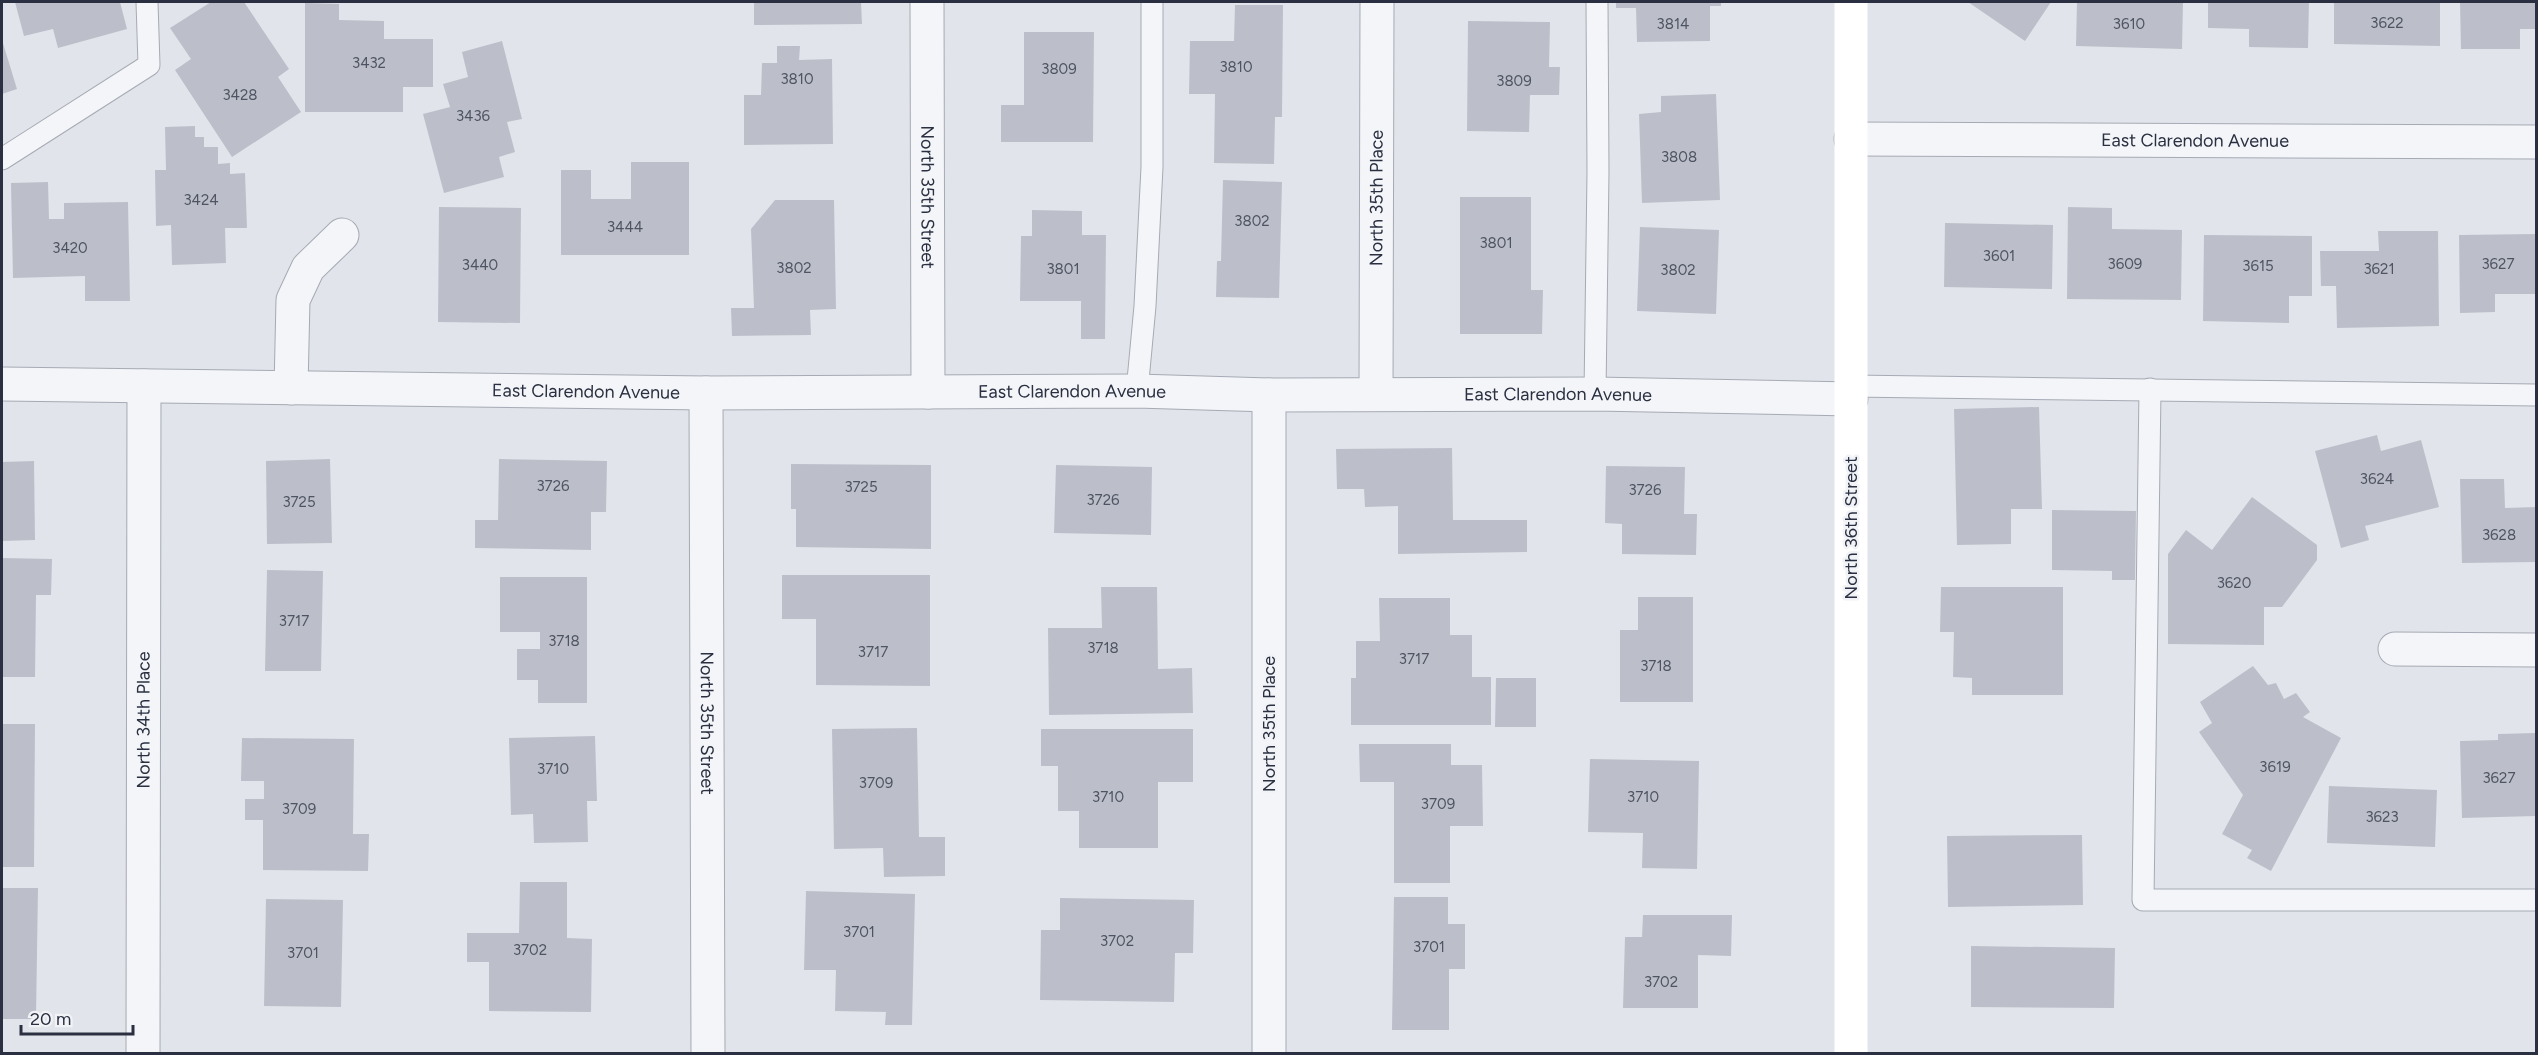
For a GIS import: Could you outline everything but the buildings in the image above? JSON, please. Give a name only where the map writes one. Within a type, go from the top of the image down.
[{"type":"main road","name":"North 36th Street","points":[[1851,2],[1851,1053]]},
{"type":"street","name":"North 35th Street","points":[[927,2],[927,392]]},
{"type":"street","name":"North 35th Place","points":[[1376,394],[1377,2]]},
{"type":"street","name":"East Clarendon Avenue","points":[[1851,138],[2536,142]]},
{"type":"street","points":[[291,387],[293,300],[308,268],[342,235]]},
{"type":"street","name":"East Clarendon Avenue","points":[[2,384],[706,393],[1137,391],[1269,395],[1851,393]]},
{"type":"street","name":"North 34th Place","points":[[143,1053],[144,386]]},
{"type":"street","name":"North 35th Street","points":[[706,393],[708,1053]]},
{"type":"street","name":"North 35th Place","points":[[1269,395],[1269,1053]]},
{"type":"street","points":[[2395,649],[2536,650]]},
{"type":"lane","points":[[2,159],[149,65],[147,2]]},
{"type":"lane","points":[[1137,391],[1152,167],[1152,2]]},
{"type":"lane","points":[[1595,394],[1598,172],[1597,2]]},
{"type":"lane","points":[[2150,389],[2143,900],[2536,900]]},
{"type":"lane","points":[[1851,393],[2150,389],[2536,395]]}]
